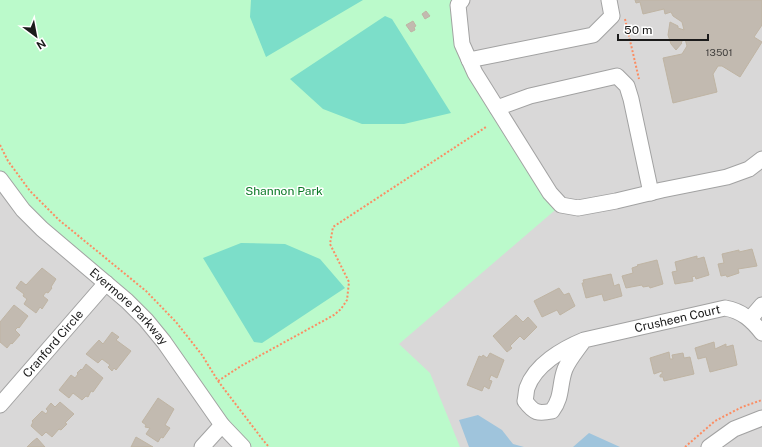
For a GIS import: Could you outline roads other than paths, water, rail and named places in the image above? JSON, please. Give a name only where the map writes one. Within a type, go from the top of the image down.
[{"type":"street","points":[[462,0],[458,5],[462,44],[475,73],[550,193],[561,206],[578,208],[727,177],[749,169],[762,159]]},
{"type":"street","points":[[469,60],[593,35],[612,16],[608,0]]},
{"type":"street","points":[[497,108],[530,96],[617,76],[627,86],[631,99],[651,193]]},
{"type":"street","name":"Evermore Parkway","points":[[0,178],[23,210],[42,229],[132,306],[164,342],[222,425],[243,447]]},
{"type":"street","name":"Cranford Circle","points":[[0,405],[106,283]]},
{"type":"street","points":[[750,319],[762,305]]},
{"type":"street","name":"Crusheen Court","points":[[584,340],[566,368],[562,378],[558,402],[552,410],[542,413],[531,410],[525,401],[527,388],[535,375],[545,363],[557,354],[584,340],[725,308],[735,310],[746,315],[762,333]]},
{"type":"street","points":[[709,447],[734,428],[762,418]]},
{"type":"street","points":[[202,447],[222,425]]},
{"type":"park label","name":"Shannon Park","points":[[284,191]]}]
